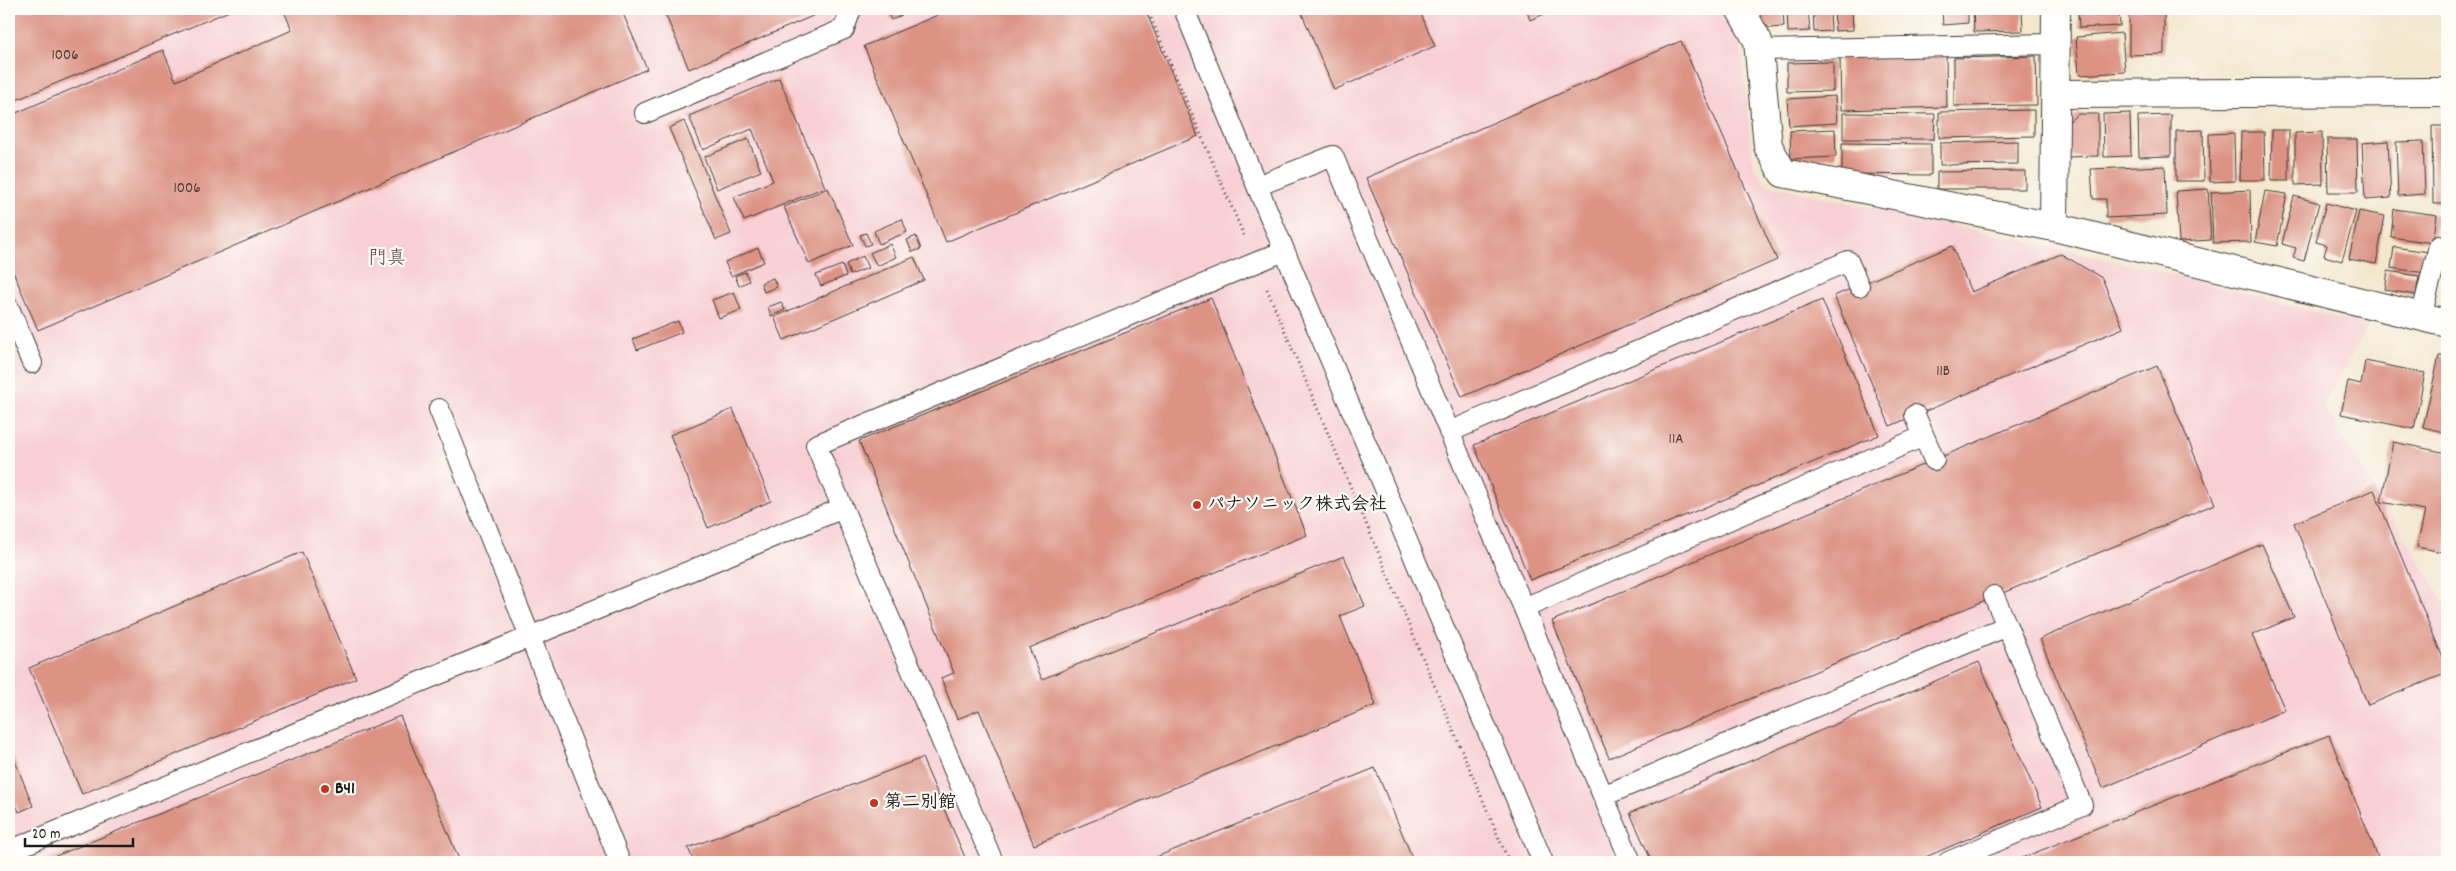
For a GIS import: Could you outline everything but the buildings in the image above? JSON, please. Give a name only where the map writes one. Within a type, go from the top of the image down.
[{"type":"street","points":[[1740,9],[1758,41],[1768,146],[1783,172],[2054,228],[2447,323]]},
{"type":"street","points":[[2054,228],[2056,9]]},
{"type":"street","points":[[2056,94],[2447,92]]},
{"type":"lane","points":[[645,112],[844,30],[851,9]]},
{"type":"lane","points":[[1184,9],[1256,186],[1543,862]]},
{"type":"lane","points":[[1759,50],[2056,44]]},
{"type":"lane","points":[[1256,186],[1333,156],[1631,862]]},
{"type":"lane","points":[[2421,317],[2439,246]]},
{"type":"lane","points":[[993,862],[816,445],[1284,251]]},
{"type":"lane","points":[[1449,432],[1848,261],[1859,286]]},
{"type":"lane","points":[[9,308],[32,363]]},
{"type":"lane","points":[[439,409],[620,862]]},
{"type":"lane","points":[[1915,416],[1934,460]]},
{"type":"lane","points":[[1524,608],[1924,436]]},
{"type":"lane","points":[[9,851],[843,508]]},
{"type":"lane","points":[[1948,862],[2082,806],[1994,596]]},
{"type":"lane","points":[[1603,796],[2007,626]]},
{"type":"path","points":[[1147,9],[1509,862]]},
{"type":"shaded area","name":"パナソニック株式会社","points":[[9,9],[1724,9],[1741,44],[1753,165],[1765,184],[2151,269],[2368,326],[2323,406],[2447,605],[2447,862],[9,862]]},
{"type":"place","name":"パナソニック株式会社","points":[[1197,505]]},
{"type":"place","name":"B41","points":[[325,789]]},
{"type":"place","name":"第二別館","points":[[874,803]]},
{"type":"district","name":"門真","points":[[387,259]]}]
